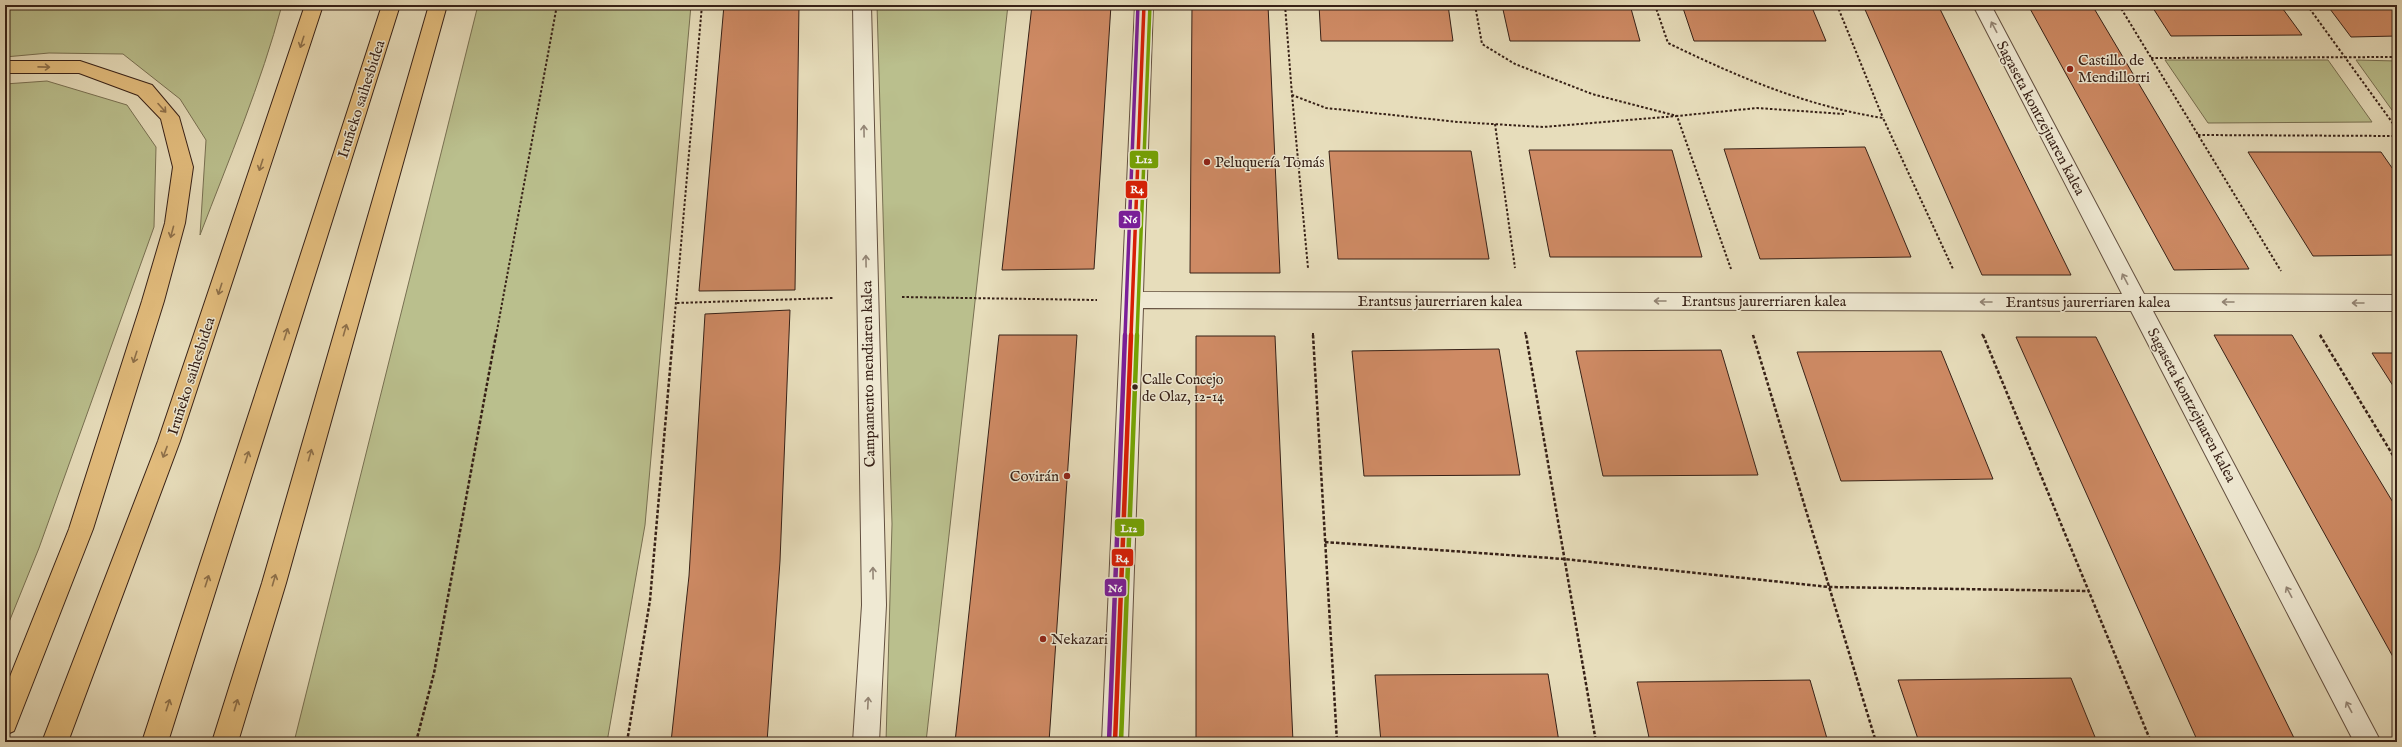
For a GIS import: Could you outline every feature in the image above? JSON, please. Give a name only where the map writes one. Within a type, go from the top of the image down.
[{"type":"highway","name":"Iruñeko saihesbidea","points":[[55,742],[169,441],[314,5]]},
{"type":"highway","name":"Iruñeko saihesbidea","points":[[155,742],[391,5]]},
{"type":"highway","points":[[225,742],[276,575],[438,5]]},
{"type":"highway","points":[[5,66],[80,67],[145,90],[170,117],[183,167],[174,223],[155,294],[81,529],[5,722]]},
{"type":"street","name":"Campamento mendiaren kalea","points":[[862,5],[874,606],[866,742]]},
{"type":"street","points":[[1115,742],[1144,5]]},
{"type":"street","name":"Sagaseta kontzejuaren kalea","points":[[1982,5],[2368,742]]},
{"type":"street","name":"Erantsus jaurerriaren kalea","points":[[1132,300],[2397,303]]},
{"type":"path","points":[[416,742],[434,673],[557,5]]},
{"type":"path","points":[[627,742],[650,600],[702,5]]},
{"type":"path","points":[[1285,5],[1311,301],[1337,742]]},
{"type":"path","points":[[1475,5],[1482,44],[1515,64],[1592,94],[1677,116]]},
{"type":"path","points":[[1655,5],[1668,43],[1749,82],[1848,114]]},
{"type":"path","points":[[1837,5],[1883,118],[1968,302],[2151,742]]},
{"type":"path","points":[[2119,5],[2397,462]]},
{"type":"path","points":[[2307,5],[2397,129]]},
{"type":"path","points":[[2151,58],[2397,57]]},
{"type":"path","points":[[1292,95],[1326,108],[1494,124],[1543,127],[1757,108],[1848,114],[1883,118]]},
{"type":"path","points":[[1677,116],[1742,301],[1876,742]]},
{"type":"path","points":[[1494,124],[1519,301],[1596,742]]},
{"type":"path","points":[[2198,135],[2397,136]]},
{"type":"path","points":[[1325,542],[1564,559],[1829,587],[2088,591]]},
{"type":"green space","points":[[5,5],[282,5],[264,64],[200,235],[206,140],[180,99],[123,54],[49,53],[5,57]]},
{"type":"green space","points":[[478,5],[691,5],[645,525],[607,742],[294,742]]},
{"type":"green space","points":[[877,5],[1008,5],[926,742],[886,742],[892,524]]},
{"type":"green space","points":[[2165,60],[2328,60],[2372,122],[2208,123]]},
{"type":"green space","points":[[2356,60],[2397,61],[2397,117]]},
{"type":"green space","points":[[47,81],[127,105],[156,147],[154,227],[39,548],[5,632],[5,84]]},
{"type":"building","points":[[724,5],[799,5],[795,290],[699,291]]},
{"type":"building","points":[[1032,5],[1111,5],[1094,269],[1002,270]]},
{"type":"building","points":[[1192,5],[1268,5],[1280,273],[1190,273]]},
{"type":"building","points":[[1319,5],[1448,5],[1453,41],[1321,41]]},
{"type":"building","points":[[1502,5],[1630,5],[1640,41],[1510,41]]},
{"type":"building","points":[[1682,5],[1811,5],[1826,41],[1694,41]]},
{"type":"building","points":[[1863,5],[1938,5],[2071,275],[1982,275]]},
{"type":"building","points":[[2028,5],[2092,5],[2249,269],[2174,270]]},
{"type":"building","points":[[2151,5],[2280,5],[2302,35],[2171,36]]},
{"type":"building","points":[[2327,5],[2397,5],[2397,36],[2351,37]]},
{"type":"building","points":[[1865,147],[1911,257],[1760,259],[1724,149]]},
{"type":"building","points":[[1529,150],[1672,150],[1702,257],[1550,257]]},
{"type":"building","points":[[1329,151],[1471,151],[1489,259],[1338,259]]},
{"type":"building","points":[[2248,152],[2381,152],[2397,175],[2397,255],[2313,256]]},
{"type":"building","points":[[790,310],[780,561],[767,742],[671,742],[689,576],[705,314]]},
{"type":"building","points":[[999,335],[1077,335],[1049,742],[955,742]]},
{"type":"building","points":[[2214,335],[2292,335],[2397,509],[2397,664]]},
{"type":"building","points":[[1196,336],[1275,336],[1293,742],[1196,742]]},
{"type":"building","points":[[2016,337],[2096,337],[2296,742],[2198,742]]},
{"type":"building","points":[[1499,349],[1520,475],[1364,476],[1352,351]]},
{"type":"building","points":[[1721,350],[1758,475],[1603,476],[1576,351]]},
{"type":"building","points":[[1941,351],[1993,479],[1841,481],[1797,352]]},
{"type":"building","points":[[2372,353],[2397,353],[2397,392]]},
{"type":"building","points":[[1548,674],[1559,742],[1381,742],[1375,675]]},
{"type":"building","points":[[2071,678],[2097,742],[1919,742],[1898,680]]},
{"type":"building","points":[[1810,680],[1828,742],[1650,742],[1637,682]]},
{"type":"transit line","name":"N6","points":[[1109,742],[1138,5]]},
{"type":"transit line","name":"R4","points":[[1115,742],[1144,5]]},
{"type":"transit line","name":"L12","points":[[1121,742],[1150,5]]},
{"type":"place","name":"Castillo de Mendillorri","points":[[2070,69]]},
{"type":"place","name":"Peluquería Tomás","points":[[1207,162]]},
{"type":"place","name":"Calle Concejo de Olaz, 12-14","points":[[1135,387]]},
{"type":"place","name":"Covirán","points":[[1067,476]]},
{"type":"place","name":"Nekazari","points":[[1043,639]]}]
